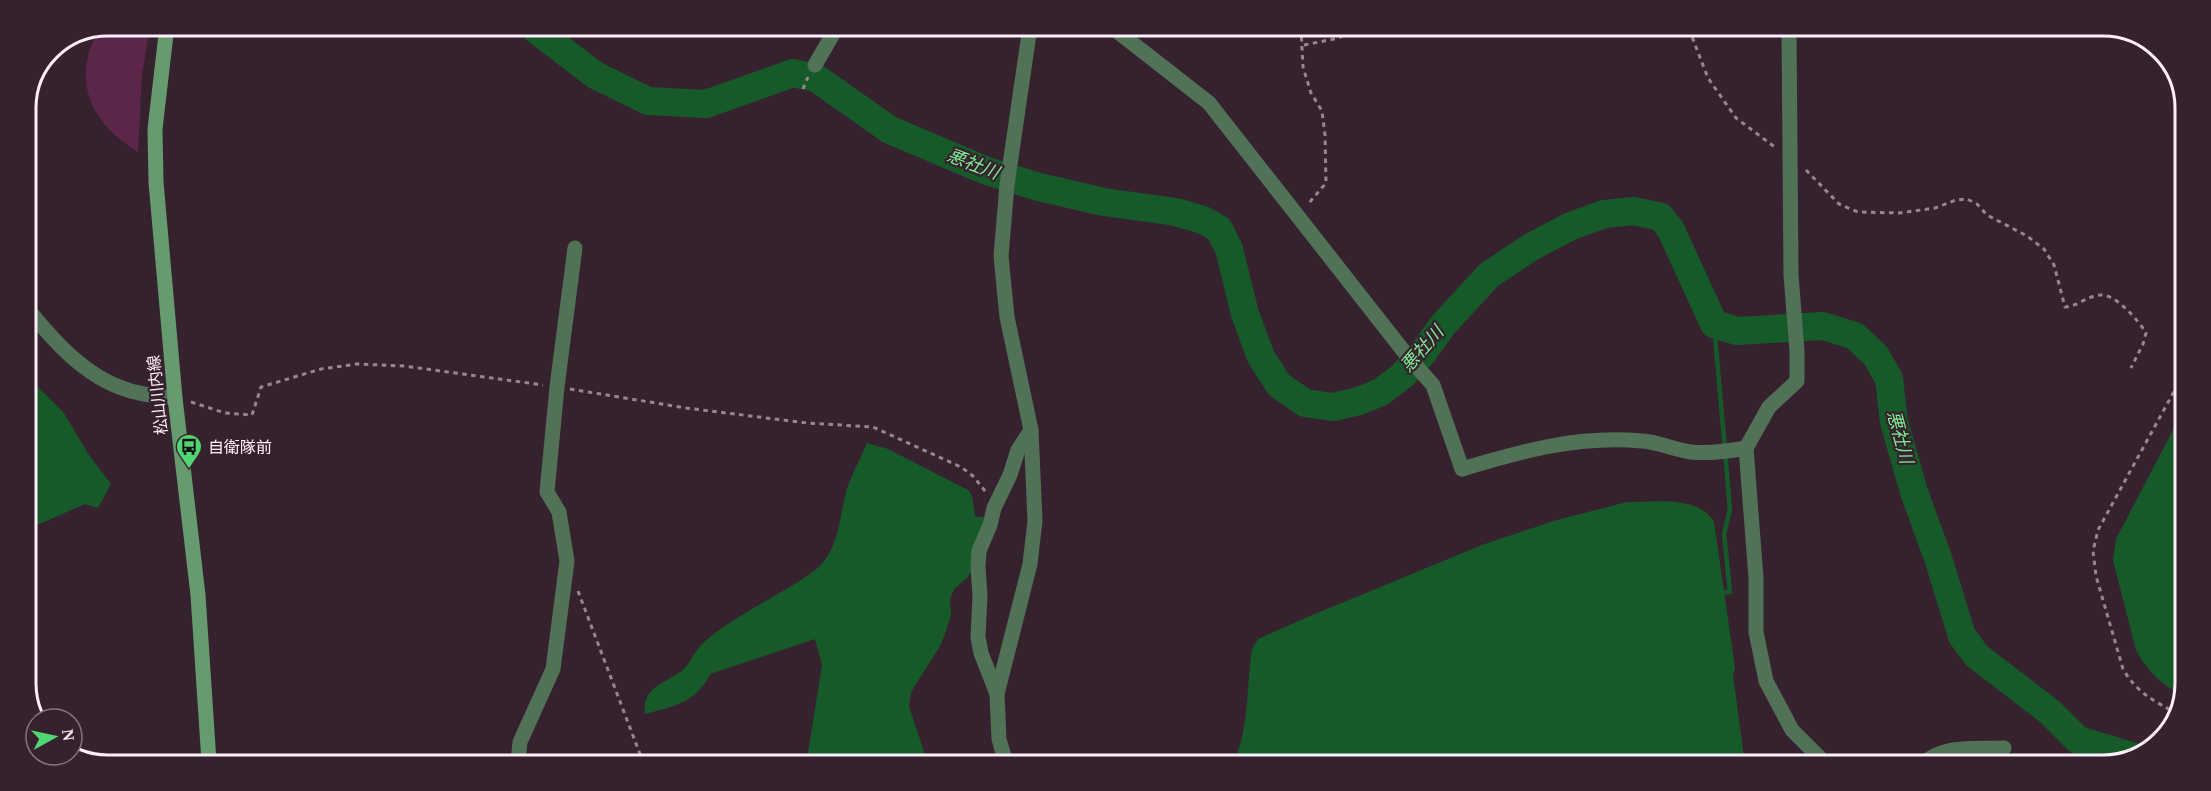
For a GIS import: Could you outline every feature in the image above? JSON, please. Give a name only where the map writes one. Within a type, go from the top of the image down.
[{"type":"main road","name":"松山川内線","points":[[165,36],[155,129],[156,182],[175,398],[198,595],[209,755]]},
{"type":"street","points":[[814,65],[832,36]]},
{"type":"street","points":[[1004,755],[999,740],[997,694],[1030,564],[1035,521],[1031,430],[1007,316],[1001,256],[1007,185],[1029,36]]},
{"type":"street","points":[[1123,36],[1209,103],[1409,358],[1426,375],[1438,398],[1462,469],[1536,448],[1572,441],[1644,441],[1691,452],[1732,450],[1769,407],[1797,381],[1791,275],[1789,36]]},
{"type":"street","points":[[519,755],[520,742],[553,669],[567,561],[559,512],[547,492],[557,387],[575,248]]},
{"type":"street","points":[[36,320],[46,332],[99,378],[125,390],[175,398]]},
{"type":"street","points":[[997,694],[981,653],[978,637],[979,551],[990,525],[994,508],[1007,484],[1018,450],[1031,430]]},
{"type":"street","points":[[1732,450],[1756,578],[1756,632],[1766,681],[1792,730],[1817,755]]},
{"type":"street","points":[[1934,755],[1943,750],[2004,748]]},
{"type":"path","points":[[1298,216],[1326,183],[1322,111],[1311,93],[1302,67],[1302,36]]},
{"type":"path","points":[[1303,45],[1333,40],[1340,36]]},
{"type":"path","points":[[1692,36],[1708,78],[1736,118],[1805,169],[1839,204],[1858,212],[1899,213],[1935,208],[1956,200],[1967,199],[1977,204],[1987,214],[2027,236],[2044,249],[2054,265],[2065,306],[2075,306],[2099,294],[2108,295],[2138,321],[2146,333],[2131,368]]},
{"type":"path","points":[[803,89],[805,84]]},
{"type":"path","points":[[175,398],[225,413],[252,415],[261,387],[321,369],[357,364],[404,366],[686,408],[807,423],[873,427],[961,467],[982,486],[994,508]]},
{"type":"path","points":[[2169,709],[2145,696],[2131,682],[2123,669],[2096,576],[2093,551],[2098,530],[2175,390]]},
{"type":"path","points":[[567,561],[640,755]]},
{"type":"shaded area","points":[[148,36],[142,75],[138,152],[125,144],[104,124],[90,100],[86,72],[90,49],[95,37]]},
{"type":"shaded area","points":[[36,385],[63,412],[89,455],[111,484],[98,508],[85,504],[36,526]]},
{"type":"shaded area","points":[[2175,426],[2174,691],[2155,676],[2136,650],[2113,560],[2116,539]]},
{"type":"shaded area","points":[[867,443],[888,449],[968,490],[972,496],[975,517],[985,517],[973,568],[968,577],[954,589],[950,599],[951,615],[940,646],[911,692],[909,707],[925,755],[808,755],[822,665],[815,639],[710,674],[698,691],[683,702],[645,714],[647,697],[651,691],[684,669],[702,644],[715,633],[814,571],[829,555],[837,534],[851,477]]},
{"type":"shaded area","points":[[1627,502],[1675,502],[1698,507],[1707,513],[1714,522],[1735,668],[1733,675],[1744,755],[1236,755],[1245,722],[1252,649],[1258,639],[1482,545],[1557,520]]},
{"type":"waterway","name":"悪社川","points":[[544,36],[595,75],[648,101],[706,104],[793,73],[816,78],[890,130],[987,171],[1039,187],[1104,202],[1176,212],[1203,220],[1219,229],[1229,249],[1245,314],[1261,357],[1279,385],[1305,403],[1333,407],[1359,401],[1381,392],[1403,375],[1443,325],[1489,275],[1531,247],[1571,226],[1604,214],[1634,211],[1661,217],[1671,230],[1714,324],[1737,331],[1823,326],[1855,336],[1876,356],[1889,379],[1894,422],[1914,492],[1938,558],[1962,636],[1977,656],[2050,712],[2078,740],[2121,753]]},
{"type":"waterway","points":[[1714,324],[1730,509],[1724,534],[1730,592],[1725,592]]},
{"type":"place","name":"自衛隊前","points":[[189,470]]}]
